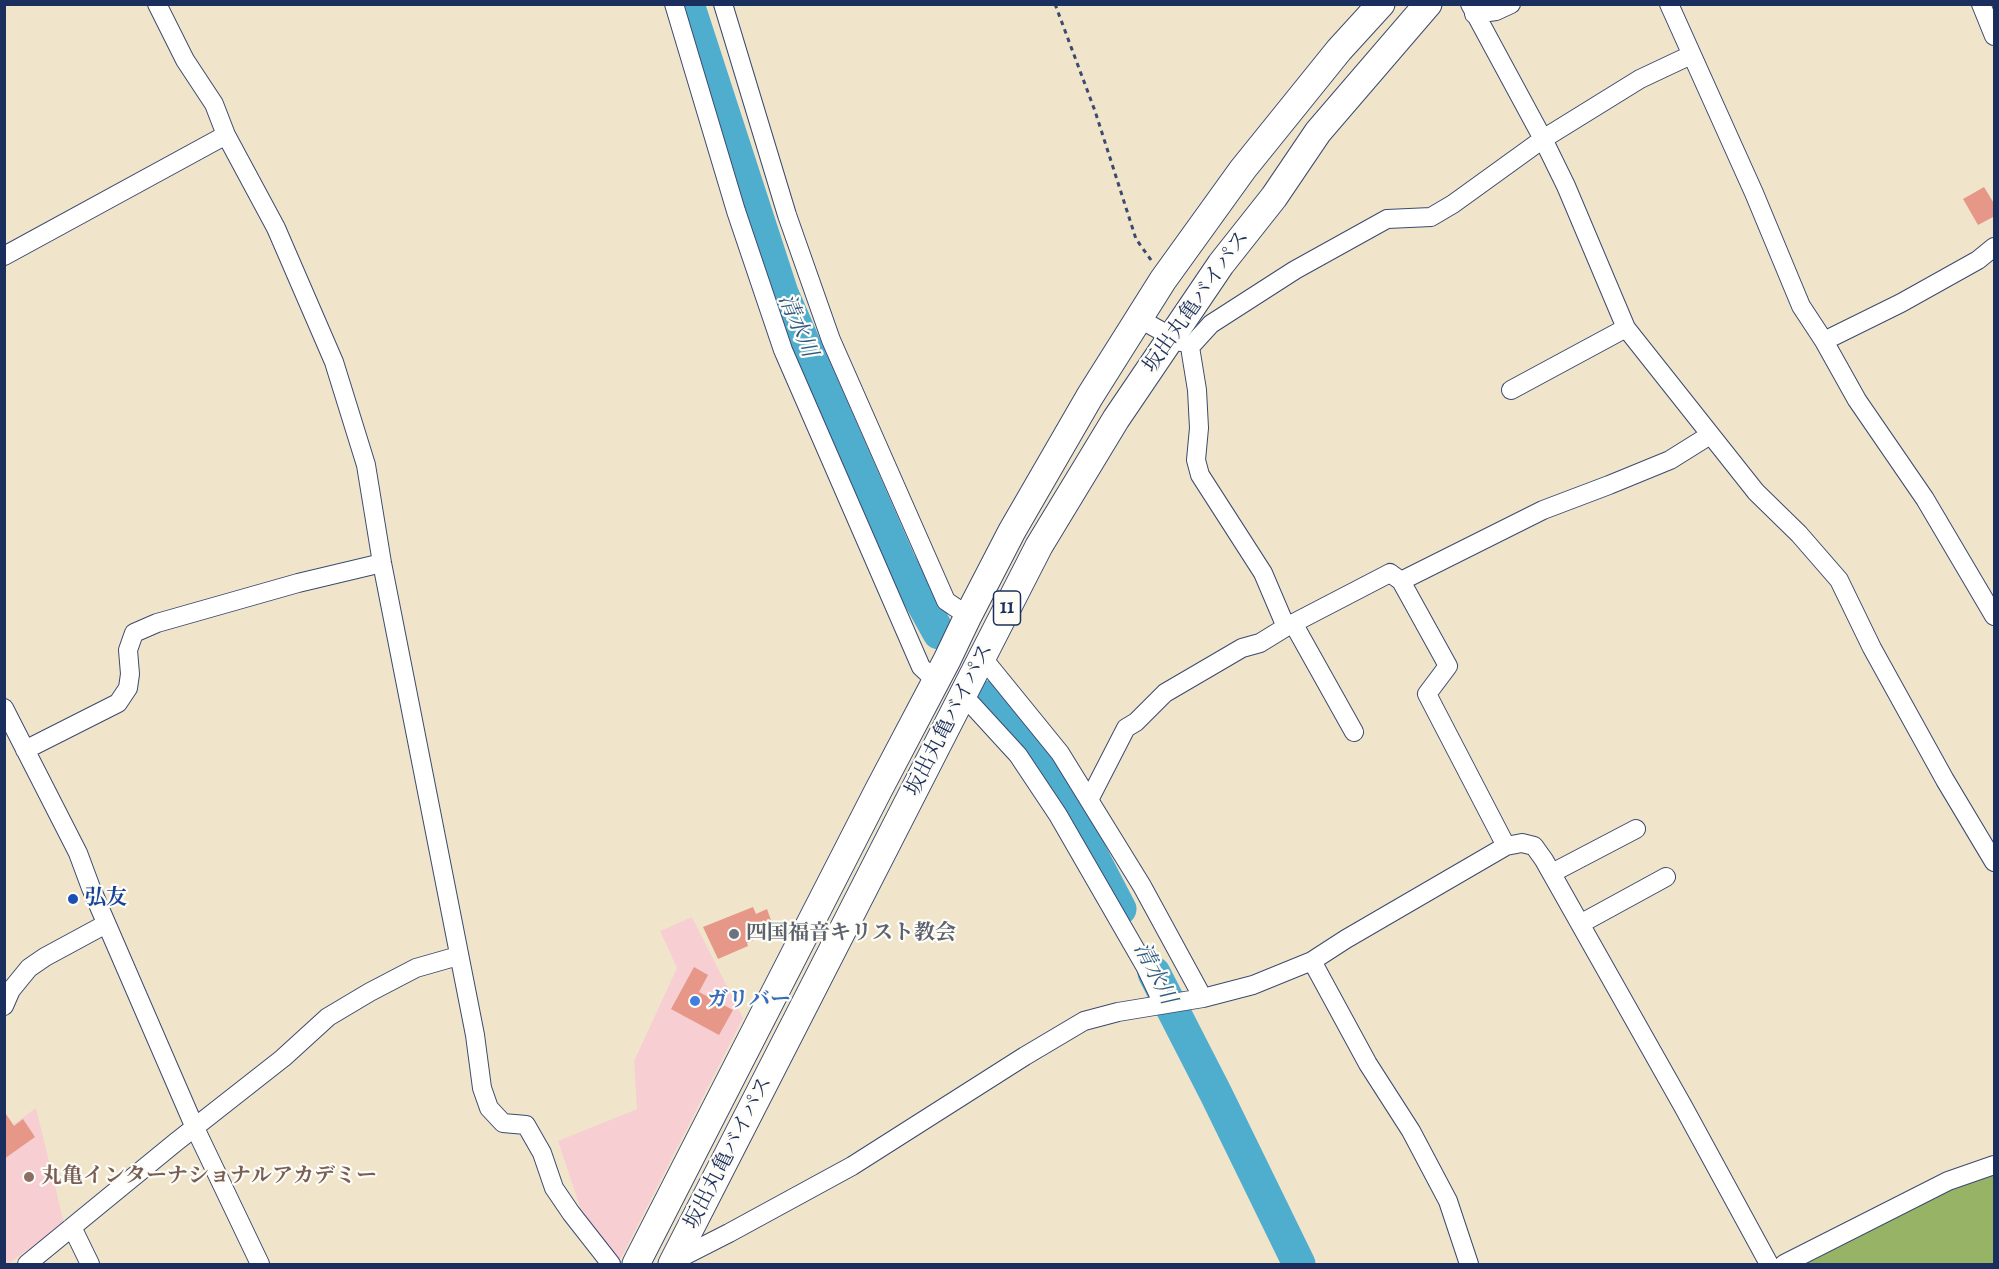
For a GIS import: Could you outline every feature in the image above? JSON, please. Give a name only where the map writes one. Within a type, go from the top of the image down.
[{"type":"highway","name":"坂出丸亀バイパス","points":[[636,1264],[1012,531],[1078,415],[1138,318],[1243,169],[1324,68],[1381,4]]},
{"type":"highway","name":"坂出丸亀バイパス","points":[[673,1263],[1039,546],[1116,419],[1180,342],[1221,264],[1274,197],[1318,132],[1428,4]]},
{"type":"street","points":[[157,4],[185,60],[214,104],[226,135],[276,228],[334,362],[366,465],[382,564],[458,956],[476,1035],[482,1088],[489,1108],[502,1124],[526,1125],[542,1153],[554,1188],[611,1264]]},
{"type":"street","points":[[674,4],[736,211],[783,350],[921,668],[936,681]]},
{"type":"street","points":[[723,4],[788,215],[831,340],[946,601],[968,616]]},
{"type":"street","points":[[1472,9],[1496,11],[1511,4]]},
{"type":"street","points":[[1670,4],[1801,306],[1824,341],[1857,400],[1925,499],[1995,616]]},
{"type":"street","points":[[1981,4],[1995,36]]},
{"type":"street","points":[[1472,9],[1566,186],[1626,328],[1756,492],[1799,534],[1839,580],[1883,668],[1945,780],[1995,862]]},
{"type":"street","points":[[1180,342],[1295,270],[1387,219],[1431,217],[1453,204],[1543,139],[1640,79],[1691,55]]},
{"type":"street","points":[[4,256],[226,135]]},
{"type":"street","points":[[1824,341],[1901,303],[1978,260],[1995,247]]},
{"type":"street","points":[[1138,318],[1180,342],[1197,390],[1199,428],[1196,460],[1200,475],[1263,573],[1290,625],[1354,732]]},
{"type":"street","points":[[1511,390],[1626,328]]},
{"type":"street","points":[[1401,580],[1543,510],[1670,460],[1710,435]]},
{"type":"street","points":[[25,750],[118,703],[128,688],[130,674],[128,650],[134,633],[157,623],[287,586],[382,564]]},
{"type":"street","points":[[1089,800],[1126,728],[1136,722],[1165,693],[1242,648],[1260,643],[1390,573],[1401,580],[1448,666],[1427,694],[1506,846]]},
{"type":"street","points":[[982,657],[1060,753],[1142,886],[1203,998]]},
{"type":"street","points":[[963,695],[1018,755],[1058,815],[1145,966],[1163,1004]]},
{"type":"street","points":[[4,708],[78,853],[106,924],[195,1128],[260,1264]]},
{"type":"street","points":[[1552,873],[1636,829]]},
{"type":"street","points":[[673,1263],[852,1166],[1024,1056],[1084,1021],[1118,1012],[1203,998],[1253,985],[1312,961],[1506,846],[1522,843],[1534,846],[1552,873],[1769,1264]]},
{"type":"street","points":[[1581,924],[1666,877]]},
{"type":"street","points":[[4,1006],[11,990],[28,968],[106,924]]},
{"type":"street","points":[[27,1264],[283,1058],[328,1017],[416,968],[458,956]]},
{"type":"street","points":[[1312,961],[1368,1064],[1411,1131],[1448,1202],[1469,1264]]},
{"type":"street","points":[[1784,1264],[1948,1181],[1995,1166]]},
{"type":"street","points":[[72,1227],[90,1264]]},
{"type":"path","points":[[1055,4],[1095,111],[1136,239],[1153,262]]},
{"type":"shaded area","points":[[692,917],[743,1018],[619,1262],[611,1258],[580,1207],[558,1141],[637,1109],[634,1061],[677,968],[660,931]]},
{"type":"shaded area","name":"丸亀インターナショナルアカデミー","points":[[36,1108],[64,1223],[8,1264],[4,1264],[4,1131]]},
{"type":"green space","points":[[1994,1171],[1994,1264],[1792,1264],[1896,1212]]},
{"type":"building","points":[[1984,187],[1995,205],[1995,216],[1978,225],[1963,199]]},
{"type":"building","name":"四国福音キリスト教会","points":[[753,907],[756,914],[767,909],[773,926],[760,932],[762,937],[747,943],[748,946],[718,959],[703,927]]},
{"type":"building","name":"ガリバー","points":[[694,967],[708,975],[699,992],[733,1010],[719,1035],[671,1009]]},
{"type":"building","points":[[4,1111],[14,1126],[23,1119],[35,1137],[4,1159]]},
{"type":"waterway","name":"清水川","points":[[688,4],[782,293],[900,563],[939,633]]},
{"type":"waterway","name":"清水川","points":[[988,697],[1055,784],[1120,909]]},
{"type":"waterway","name":"清水川","points":[[1154,973],[1299,1264]]},
{"type":"place","name":"弘友","points":[[73,899]]},
{"type":"place","name":"四国福音キリスト教会","points":[[734,934]]},
{"type":"place","name":"ガリバー","points":[[695,1001]]},
{"type":"place","name":"丸亀インターナショナルアカデミー","points":[[29,1177]]}]
